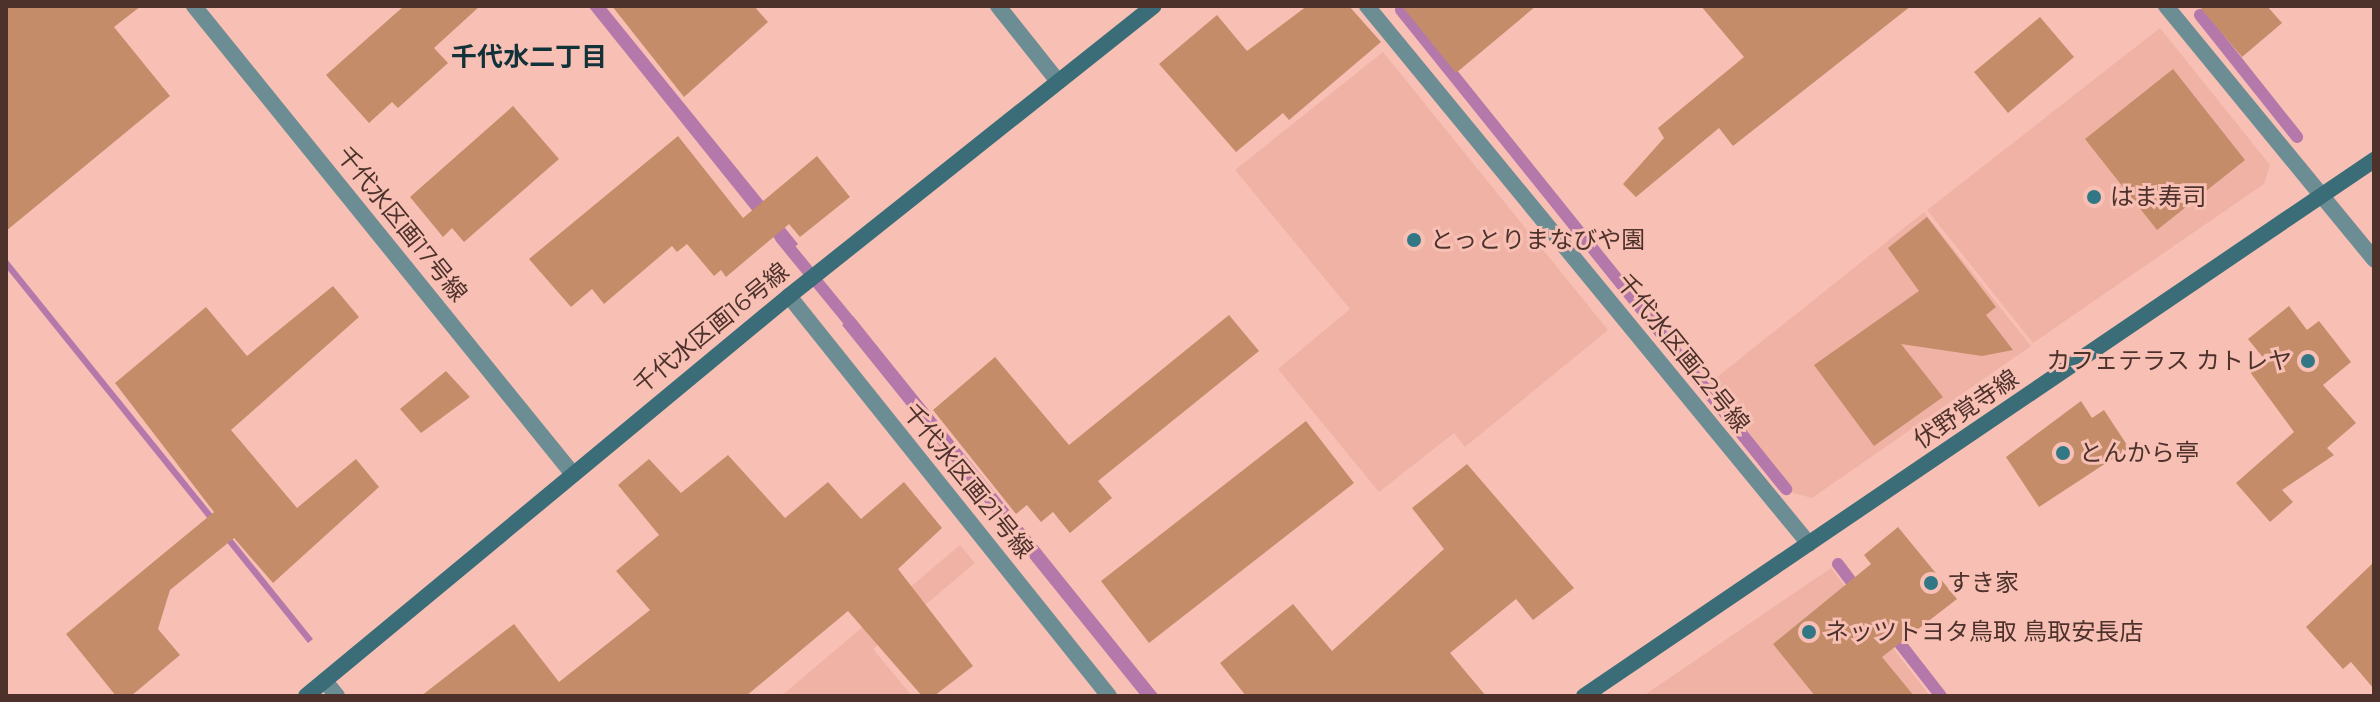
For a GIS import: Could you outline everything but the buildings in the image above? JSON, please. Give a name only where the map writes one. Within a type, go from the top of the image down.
[{"type":"street","name":"千代水区画17号線","points":[[194,6],[572,473]]},
{"type":"street","points":[[998,6],[1056,79]]},
{"type":"street","name":"千代水区画16号線","points":[[306,696],[789,296],[1056,79],[1154,6]]},
{"type":"street","name":"千代水区画22号線","points":[[1367,6],[1809,544]]},
{"type":"street","points":[[2166,6],[2374,259]]},
{"type":"street","name":"伏野覚寺線","points":[[1584,696],[2374,160]]},
{"type":"street","name":"千代水区画21号線","points":[[789,296],[1109,696]]},
{"type":"street","points":[[325,681],[337,696]]},
{"type":"shaded area","points":[[588,6],[605,6],[798,244],[787,254]]},
{"type":"shaded area","name":"はま寿司","points":[[2160,28],[2270,165],[2264,184],[2033,343],[1927,210]]},
{"type":"shaded area","name":"とっとりまなびや園","points":[[1383,52],[1608,330],[1465,447],[1454,433],[1379,492],[1278,369],[1350,309],[1235,170]]},
{"type":"shaded area","points":[[1924,212],[2031,346],[1812,498],[1782,490],[1702,389]]},
{"type":"shaded area","points":[[6,258],[313,639],[308,643],[6,268]]},
{"type":"shaded area","points":[[853,316],[1159,696],[1141,696],[842,325]]},
{"type":"shaded area","points":[[960,545],[975,563],[873,649],[912,696],[781,696]]},
{"type":"shaded area","name":"ネッツトヨタ鳥取 鳥取安長店","points":[[1831,568],[1930,696],[1643,696]]},
{"type":"waterway","points":[[1401,10],[1786,489]]},
{"type":"waterway","points":[[2200,15],[2297,137]]},
{"type":"waterway","points":[[781,238],[858,332]]},
{"type":"waterway","points":[[1838,564],[1860,593]]},
{"type":"waterway","points":[[1891,632],[1941,696]]},
{"type":"place","name":"はま寿司","points":[[2094,197]]},
{"type":"place","name":"とっとりまなびや園","points":[[1414,240]]},
{"type":"place","name":"カフェテラス カトレヤ","points":[[2308,361]]},
{"type":"place","name":"とんから亭","points":[[2063,453]]},
{"type":"place","name":"すき家","points":[[1931,583]]},
{"type":"place","name":"ネッツトヨタ鳥取 鳥取安長店","points":[[1809,632]]},
{"type":"district","name":"千代水二丁目","points":[[529,58]]}]
